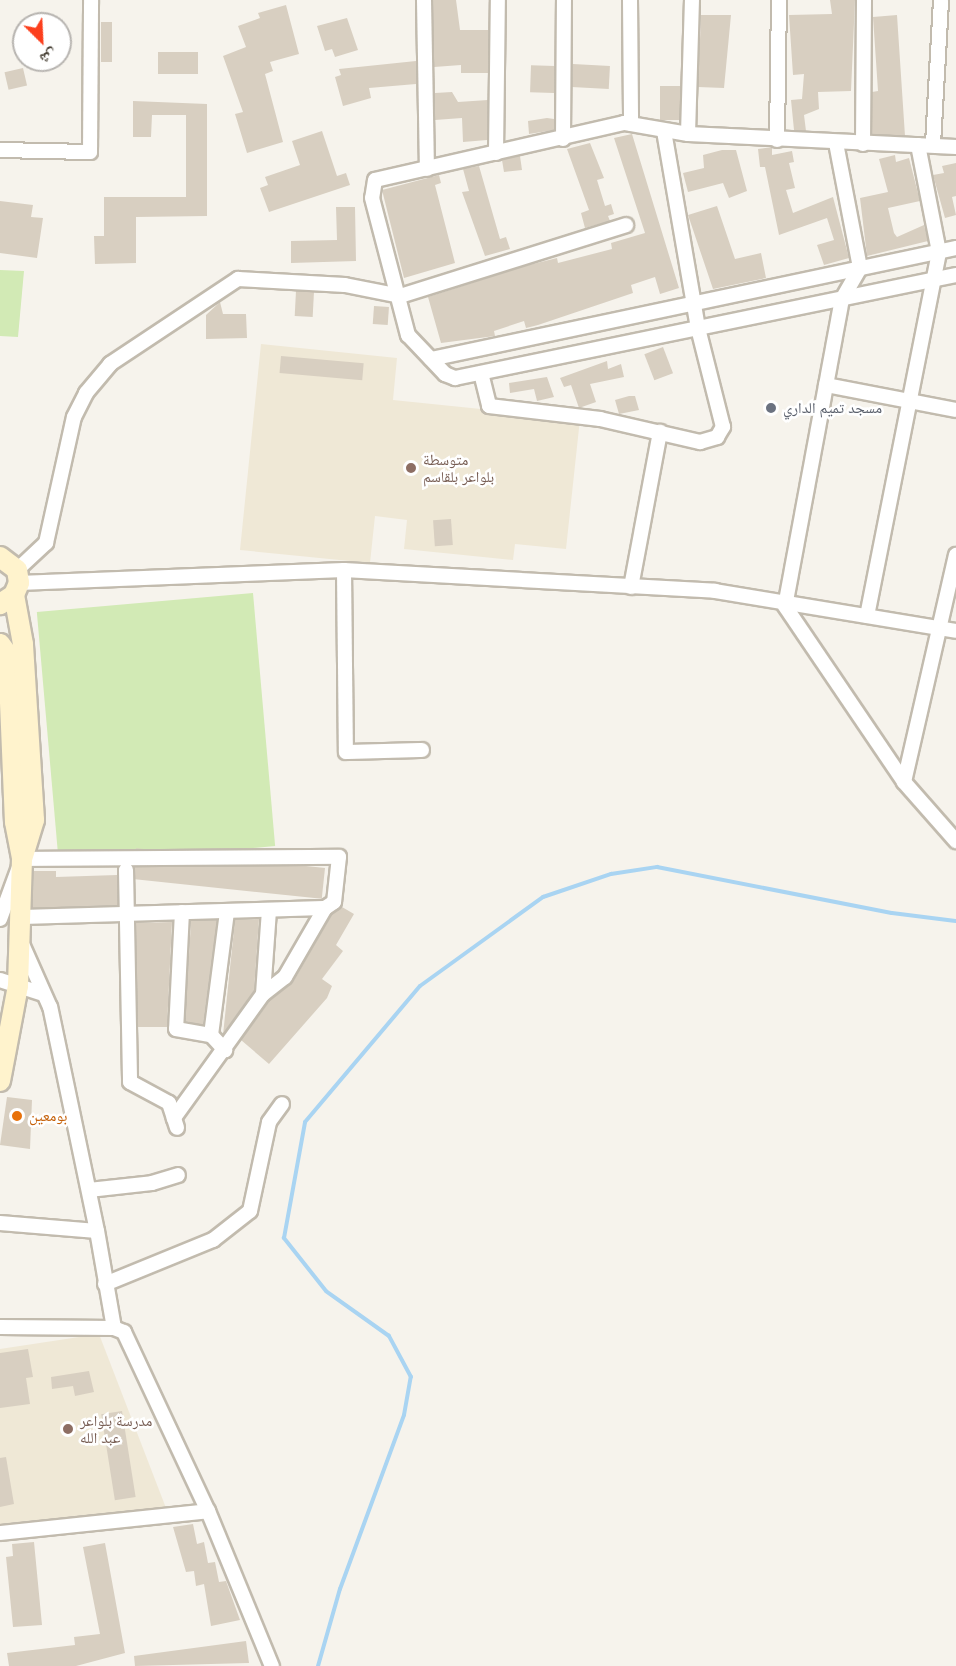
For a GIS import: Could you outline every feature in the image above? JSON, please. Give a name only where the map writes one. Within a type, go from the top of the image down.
[{"type":"main road","points":[[0,1081],[9,983],[21,942],[22,859],[15,822],[8,651],[8,575]]},
{"type":"street","points":[[0,150],[90,152],[91,0]]},
{"type":"street","points":[[424,0],[427,169]]},
{"type":"street","points":[[496,153],[498,0]]},
{"type":"street","points":[[564,0],[564,139]]},
{"type":"street","points":[[630,0],[631,124]]},
{"type":"street","points":[[688,134],[692,0]]},
{"type":"street","points":[[777,140],[779,0]]},
{"type":"street","points":[[863,144],[864,0]]},
{"type":"street","points":[[933,144],[941,0]]},
{"type":"street","points":[[956,147],[933,144],[836,143],[688,134],[631,124],[375,180],[372,198],[400,296],[408,335],[430,359],[455,378],[956,275]]},
{"type":"street","points":[[481,373],[489,406],[600,419],[700,442],[717,437],[723,427],[698,328],[664,131]]},
{"type":"street","points":[[836,143],[860,268],[842,299],[785,606],[904,782],[956,841]]},
{"type":"street","points":[[867,616],[930,280],[939,252],[918,145]]},
{"type":"street","points":[[8,575],[46,543],[74,417],[110,364],[238,279],[345,285],[400,296],[626,225]]},
{"type":"street","points":[[430,359],[956,249]]},
{"type":"street","points":[[826,385],[956,410]]},
{"type":"street","points":[[631,587],[660,432]]},
{"type":"street","points":[[904,782],[956,555]]},
{"type":"street","points":[[8,575],[344,570],[715,591],[785,606],[867,616],[956,632]]},
{"type":"street","points":[[344,570],[345,752],[422,750]]},
{"type":"street","points":[[0,920],[22,859],[339,857],[334,902],[325,908],[285,977],[263,994],[176,1123],[169,1103],[130,1082],[126,870]]},
{"type":"street","points":[[21,917],[325,908]]},
{"type":"street","points":[[263,994],[269,910]]},
{"type":"street","points":[[211,1035],[227,911]]},
{"type":"street","points":[[182,912],[176,1029],[211,1035],[225,1050]]},
{"type":"street","points":[[21,942],[43,994],[89,1190],[114,1328]]},
{"type":"street","points":[[9,983],[43,994]]},
{"type":"street","points":[[105,1284],[213,1240],[250,1211],[270,1122],[282,1104]]},
{"type":"street","points":[[89,1190],[152,1183],[178,1174]]},
{"type":"street","points":[[0,1222],[97,1231]]},
{"type":"street","points":[[0,1327],[114,1328],[124,1332],[208,1511],[272,1666]]},
{"type":"street","points":[[0,1533],[208,1511]]},
{"type":"shaded area","name":"متوسطة بلواعر بلقاسم","points":[[261,344],[397,358],[393,400],[580,419],[566,549],[515,544],[513,560],[404,549],[407,520],[375,516],[370,563],[240,550]]},
{"type":"shaded area","name":"مدرسة بلواعر عبد الله","points":[[99,1334],[166,1508],[0,1527],[0,1349]]},
{"type":"green space","points":[[0,270],[24,271],[18,337],[0,336]]},
{"type":"green space","points":[[253,593],[275,846],[59,865],[37,612]]},
{"type":"building","points":[[433,0],[456,0],[460,30],[488,30],[488,73],[461,73],[461,65],[434,67]]},
{"type":"building","points":[[830,0],[855,0],[851,91],[818,92],[819,109],[804,115],[806,131],[794,130],[791,100],[802,99],[804,74],[793,75],[789,15],[832,14]]},
{"type":"building","points":[[286,5],[299,54],[270,62],[273,71],[265,74],[283,142],[247,153],[235,114],[243,112],[223,56],[246,47],[238,26],[260,18],[258,13]]},
{"type":"building","points":[[701,15],[731,15],[724,88],[698,87]]},
{"type":"building","points":[[897,15],[905,136],[872,134],[872,92],[878,91],[873,17]]},
{"type":"building","points":[[347,18],[358,50],[335,57],[332,49],[325,51],[317,26]]},
{"type":"building","points":[[101,22],[112,22],[112,62],[101,62]]},
{"type":"building","points":[[158,52],[198,52],[198,74],[158,74]]},
{"type":"building","points":[[416,61],[416,84],[369,88],[371,98],[343,106],[335,77],[341,75],[339,69]]},
{"type":"building","points":[[573,64],[610,66],[609,89],[572,87]]},
{"type":"building","points":[[531,65],[555,66],[554,93],[530,92]]},
{"type":"building","points":[[4,72],[24,72],[27,86],[9,90]]},
{"type":"building","points":[[660,86],[680,86],[680,120],[660,120]]},
{"type":"building","points":[[452,92],[458,102],[488,100],[487,140],[463,142],[462,118],[435,120],[435,93]]},
{"type":"building","points":[[133,101],[207,104],[207,216],[136,217],[136,263],[95,264],[94,236],[104,236],[104,197],[186,197],[186,115],[152,115],[151,137],[133,137]]},
{"type":"building","points":[[554,119],[554,130],[529,134],[528,121]]},
{"type":"building","points":[[322,131],[337,176],[346,173],[350,185],[269,212],[260,188],[268,185],[265,177],[300,165],[292,141]]},
{"type":"building","points":[[632,134],[679,288],[660,294],[655,277],[631,285],[633,293],[538,325],[526,328],[524,321],[494,331],[495,336],[441,343],[428,297],[525,266],[557,258],[558,263],[612,249],[611,243],[645,233],[614,138]]},
{"type":"building","points":[[590,143],[604,178],[597,180],[605,206],[611,204],[614,214],[608,216],[610,221],[585,228],[581,213],[589,210],[567,149]]},
{"type":"building","points":[[772,147],[772,155],[792,151],[794,162],[789,163],[795,188],[786,190],[793,213],[833,197],[849,258],[824,265],[817,245],[834,240],[827,218],[779,235],[765,167],[760,167],[758,149]]},
{"type":"building","points":[[722,150],[736,150],[747,191],[729,198],[723,183],[688,192],[683,173],[704,168],[703,155]]},
{"type":"building","points":[[895,155],[896,162],[909,158],[920,201],[888,208],[894,233],[897,237],[924,225],[928,241],[867,256],[860,198],[888,192],[879,159]]},
{"type":"building","points":[[520,156],[522,170],[504,172],[502,160]]},
{"type":"building","points":[[956,163],[956,196],[952,197],[956,215],[945,218],[933,175],[944,173],[942,166]]},
{"type":"building","points":[[479,166],[500,239],[506,237],[510,249],[485,256],[462,192],[469,191],[463,169]]},
{"type":"building","points":[[439,175],[441,183],[435,185],[455,263],[404,278],[382,190]]},
{"type":"building","points":[[0,201],[33,205],[31,217],[43,218],[37,258],[0,253]]},
{"type":"building","points":[[717,206],[735,259],[761,253],[766,278],[713,289],[688,215]]},
{"type":"building","points":[[336,207],[355,207],[356,261],[291,263],[291,241],[337,240]]},
{"type":"building","points":[[296,291],[314,292],[313,317],[295,316]]},
{"type":"building","points":[[220,302],[223,314],[246,314],[247,338],[206,339],[206,315]]},
{"type":"building","points":[[374,306],[389,307],[388,325],[373,324]]},
{"type":"building","points":[[663,347],[673,373],[654,380],[644,354]]},
{"type":"building","points":[[281,356],[364,363],[362,380],[280,373]]},
{"type":"building","points":[[607,361],[608,369],[621,364],[624,377],[590,384],[596,402],[579,408],[571,385],[564,387],[560,378]]},
{"type":"building","points":[[547,377],[554,397],[537,401],[534,389],[510,393],[509,383]]},
{"type":"building","points":[[635,396],[639,410],[619,414],[615,400]]},
{"type":"building","points":[[451,519],[453,545],[435,546],[433,520]]},
{"type":"building","points":[[136,848],[325,868],[322,899],[133,879]]},
{"type":"building","points":[[34,871],[56,871],[56,877],[117,875],[118,905],[32,908]]},
{"type":"building","points":[[342,907],[354,914],[336,945],[343,951],[322,979],[332,986],[327,998],[269,1064],[241,1040],[271,999],[293,982],[332,914]]},
{"type":"building","points":[[259,919],[254,991],[223,1035],[235,920]]},
{"type":"building","points":[[217,920],[203,1025],[185,1021],[191,921]]},
{"type":"building","points":[[172,922],[167,1027],[138,1027],[136,923]]},
{"type":"building","name":"بومعين","points":[[7,1097],[32,1100],[30,1149],[0,1145]]},
{"type":"building","points":[[28,1349],[33,1377],[26,1378],[30,1404],[0,1408],[0,1353]]},
{"type":"building","points":[[89,1371],[94,1392],[75,1396],[73,1386],[52,1389],[51,1377]]},
{"type":"building","points":[[122,1411],[136,1497],[115,1500],[101,1414]]},
{"type":"building","points":[[6,1457],[14,1504],[0,1507],[0,1458]]},
{"type":"building","points":[[193,1524],[197,1544],[204,1542],[208,1563],[215,1562],[219,1582],[226,1581],[240,1620],[211,1626],[204,1584],[196,1586],[194,1571],[186,1572],[173,1527]]},
{"type":"building","points":[[34,1542],[42,1625],[13,1627],[6,1557],[13,1556],[12,1544]]},
{"type":"building","points":[[105,1543],[125,1653],[76,1666],[9,1666],[7,1653],[75,1645],[74,1637],[100,1634],[83,1547]]},
{"type":"building","points":[[246,1641],[249,1663],[135,1666],[134,1656]]},
{"type":"waterway","points":[[318,1666],[340,1589],[404,1415],[411,1377],[389,1336],[326,1291],[284,1238],[305,1122],[420,986],[543,897],[611,874],[657,867],[892,913],[956,921]]},
{"type":"place","name":"مسجد تميم الداري","points":[[771,408]]},
{"type":"place","name":"متوسطة بلواعر بلقاسم","points":[[411,468]]},
{"type":"place","name":"بومعين","points":[[17,1116]]},
{"type":"place","name":"مدرسة بلواعر عبد الله","points":[[68,1429]]}]
